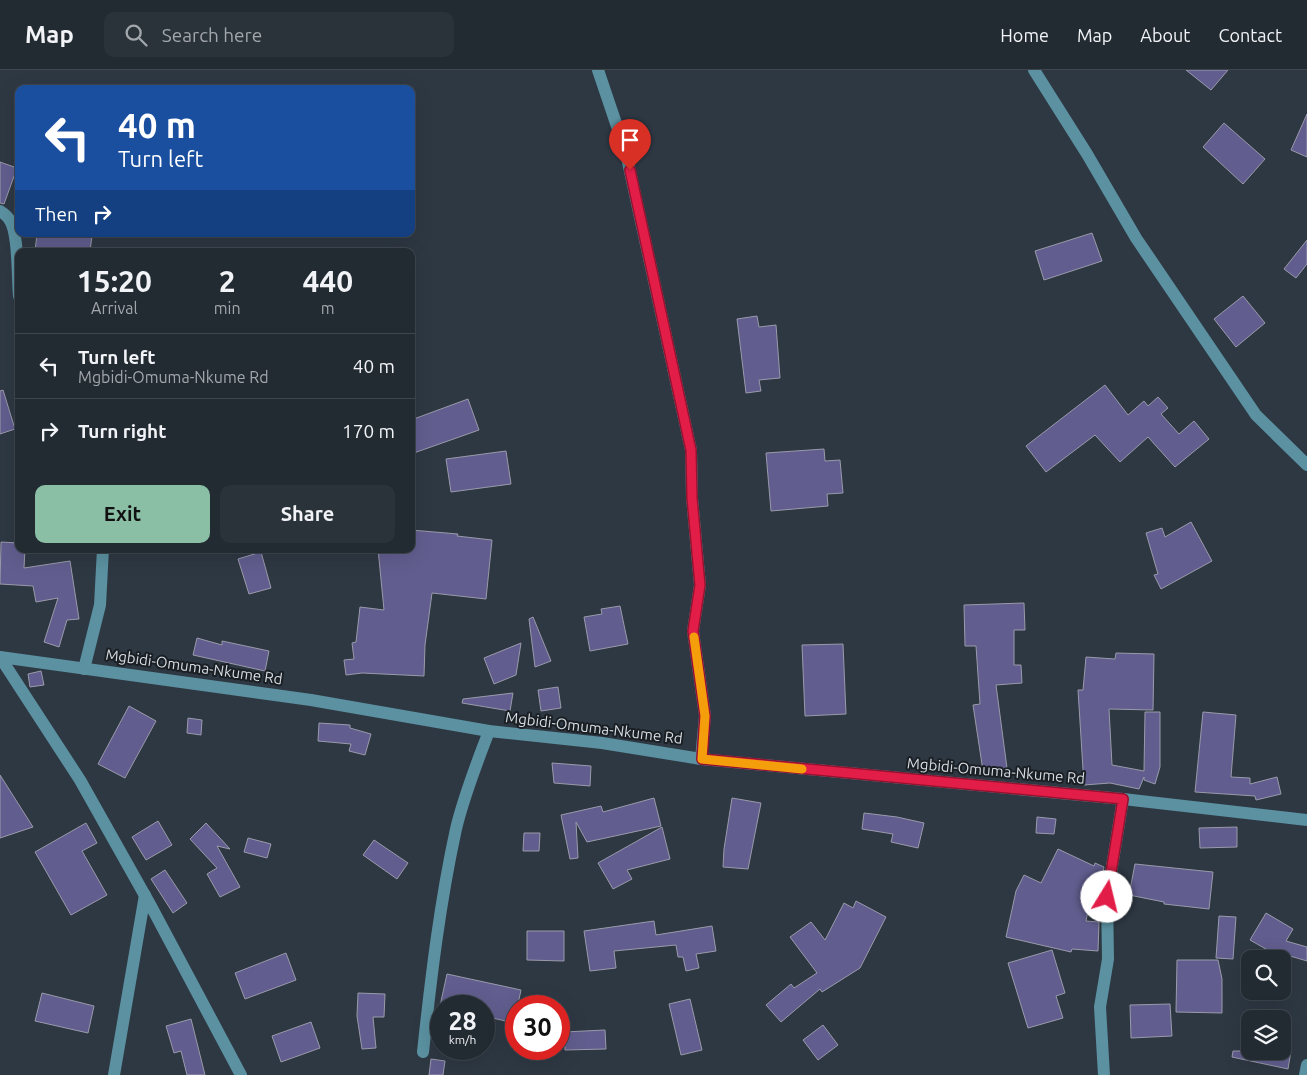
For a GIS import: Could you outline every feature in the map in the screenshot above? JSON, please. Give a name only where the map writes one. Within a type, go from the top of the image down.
[{"type":"street","points":[[598,70],[626,154],[691,450],[692,498],[700,585],[693,631],[705,716],[702,759]]},
{"type":"street","points":[[1034,70],[1087,154],[1136,238],[1256,415],[1307,465]]},
{"type":"street","points":[[0,211],[10,219],[17,248]]},
{"type":"street","points":[[84,669],[100,605],[103,553]]},
{"type":"street","points":[[0,657],[80,780],[145,895],[241,1075]]},
{"type":"street","name":"Mgbidi-Omuma-Nkume Rd","points":[[0,657],[311,700],[489,731],[602,743],[702,759],[1123,799],[1307,820]]},
{"type":"street","points":[[423,1052],[436,930],[456,828],[469,783],[489,731]]},
{"type":"street","points":[[1104,1075],[1100,1007],[1108,959],[1107,897],[1123,799]]},
{"type":"street","points":[[114,1075],[145,895]]},
{"type":"street","points":[[1305,1075],[1307,1065]]},
{"type":"building","points":[[1186,70],[1228,70],[1211,90]]},
{"type":"building","points":[[1307,114],[1307,157],[1291,150]]},
{"type":"building","points":[[1224,123],[1265,159],[1243,184],[1203,147]]},
{"type":"building","points":[[0,162],[15,167],[15,174],[4,204],[0,203]]},
{"type":"building","points":[[1092,233],[1102,261],[1044,280],[1035,251]]},
{"type":"building","points":[[37,237],[92,237],[90,248],[35,248]]},
{"type":"building","points":[[1307,240],[1307,264],[1296,278],[1284,269]]},
{"type":"building","points":[[1243,296],[1265,323],[1236,347],[1214,319]]},
{"type":"building","points":[[757,316],[759,327],[776,325],[780,378],[759,380],[761,391],[746,393],[737,319]]},
{"type":"building","points":[[1105,385],[1128,415],[1144,401],[1148,406],[1158,397],[1168,408],[1161,414],[1179,434],[1194,421],[1209,439],[1175,467],[1148,437],[1120,462],[1095,435],[1046,472],[1026,446]]},
{"type":"building","points":[[3,390],[15,429],[0,434],[0,391]]},
{"type":"building","points":[[468,399],[479,430],[415,453],[415,419]]},
{"type":"building","points":[[824,449],[825,461],[840,460],[843,493],[827,494],[828,506],[771,511],[766,453]]},
{"type":"building","points":[[506,451],[511,484],[451,492],[446,459]]},
{"type":"building","points":[[1191,522],[1212,561],[1161,589],[1154,575],[1158,574],[1146,533],[1162,528],[1165,537]]},
{"type":"building","points":[[415,530],[458,534],[457,536],[492,540],[486,599],[432,593],[425,645],[424,676],[362,673],[346,675],[344,660],[354,659],[352,643],[356,642],[360,607],[384,610],[378,553],[415,553]]},
{"type":"building","points":[[1,542],[15,543],[15,553],[25,553],[24,568],[70,561],[79,619],[67,620],[59,647],[44,642],[58,598],[36,602],[33,586],[0,584]]},
{"type":"building","points":[[261,553],[271,588],[249,594],[238,559]]},
{"type":"building","points":[[1024,603],[1025,630],[1014,630],[1014,665],[1021,665],[1022,683],[996,685],[1007,768],[983,771],[973,705],[980,704],[976,646],[965,646],[964,605]]},
{"type":"building","points":[[620,606],[628,644],[590,651],[584,617],[602,614],[601,609]]},
{"type":"building","points":[[533,617],[551,661],[535,667],[529,619]]},
{"type":"building","points":[[197,638],[222,645],[222,641],[269,651],[265,671],[193,655]]},
{"type":"building","points":[[521,643],[516,675],[494,684],[484,658]]},
{"type":"building","points":[[843,644],[846,714],[805,716],[802,645]]},
{"type":"building","points":[[1116,653],[1154,654],[1153,710],[1109,709],[1112,765],[1144,771],[1145,712],[1160,712],[1160,767],[1155,784],[1144,780],[1144,777],[1139,789],[1110,783],[1084,785],[1078,690],[1083,690],[1086,657],[1115,659]]},
{"type":"building","points":[[41,671],[44,685],[30,687],[28,674]]},
{"type":"building","points":[[558,687],[561,708],[541,711],[538,690]]},
{"type":"building","points":[[513,693],[510,711],[462,703],[463,699]]},
{"type":"building","points":[[129,706],[156,721],[125,778],[98,764]]},
{"type":"building","points":[[1203,712],[1236,715],[1231,777],[1250,778],[1250,784],[1277,777],[1281,794],[1256,800],[1255,796],[1195,792]]},
{"type":"building","points":[[188,718],[202,720],[201,735],[187,733]]},
{"type":"building","points":[[319,723],[350,725],[350,728],[371,734],[365,755],[349,751],[351,744],[318,741]]},
{"type":"building","points":[[552,763],[591,766],[590,786],[554,783]]},
{"type":"building","points":[[0,775],[33,827],[0,838]]},
{"type":"building","points":[[654,798],[661,826],[587,842],[576,822],[578,858],[570,859],[561,815],[601,806],[603,812]]},
{"type":"building","points":[[732,798],[761,803],[748,869],[723,867]]},
{"type":"building","points":[[864,813],[924,823],[918,848],[891,842],[893,834],[862,829]]},
{"type":"building","points":[[1037,817],[1056,819],[1054,834],[1036,833]]},
{"type":"building","points":[[158,821],[172,845],[146,860],[132,837]]},
{"type":"building","points":[[86,823],[97,843],[82,851],[107,895],[71,915],[35,852]]},
{"type":"building","points":[[206,823],[230,849],[217,846],[240,887],[220,897],[207,874],[217,868],[190,839]]},
{"type":"building","points":[[662,827],[670,859],[627,870],[632,879],[613,889],[598,863]]},
{"type":"building","points":[[1237,827],[1237,847],[1200,848],[1199,828]]},
{"type":"building","points":[[524,833],[540,833],[539,851],[523,851]]},
{"type":"building","points":[[248,838],[271,844],[267,858],[244,852]]},
{"type":"building","points":[[374,840],[408,863],[397,879],[363,855]]},
{"type":"building","points":[[1058,849],[1094,866],[1095,863],[1104,867],[1101,880],[1094,878],[1086,921],[1099,922],[1098,951],[1072,949],[1071,952],[1006,937],[1016,891],[1024,875],[1041,883]]},
{"type":"building","points":[[1135,864],[1213,872],[1209,909],[1164,904],[1164,902],[1129,895]]},
{"type":"building","points":[[165,870],[187,903],[173,913],[151,879]]},
{"type":"building","points":[[856,901],[886,917],[860,968],[822,992],[820,989],[781,1022],[766,1005],[791,984],[794,988],[817,973],[790,937],[811,922],[825,940],[844,903],[853,908]]},
{"type":"building","points":[[1266,913],[1293,929],[1286,941],[1307,947],[1307,961],[1291,956],[1291,950],[1268,950],[1250,940]]},
{"type":"building","points":[[1219,916],[1236,917],[1233,959],[1216,958]]},
{"type":"building","points":[[654,921],[656,935],[712,926],[716,951],[696,954],[699,968],[686,971],[683,957],[678,957],[676,945],[614,951],[616,968],[590,971],[584,931]]},
{"type":"building","points":[[527,931],[564,931],[564,961],[527,960]]},
{"type":"building","points":[[1052,950],[1065,993],[1056,996],[1063,1018],[1028,1028],[1008,963]]},
{"type":"building","points":[[286,953],[296,980],[245,999],[235,973]]},
{"type":"building","points":[[1177,960],[1218,960],[1222,979],[1222,1013],[1176,1012]]},
{"type":"building","points":[[447,974],[521,990],[520,995],[505,995],[505,1021],[495,1019],[495,995],[442,995]]},
{"type":"building","points":[[42,993],[94,1006],[88,1033],[35,1021]]},
{"type":"building","points":[[358,993],[385,994],[384,1017],[373,1017],[376,1048],[362,1049],[357,1016]]},
{"type":"building","points":[[690,999],[702,1050],[681,1055],[669,1004]]},
{"type":"building","points":[[1170,1004],[1172,1036],[1131,1038],[1130,1005]]},
{"type":"building","points":[[191,1019],[205,1075],[187,1075],[181,1051],[174,1053],[166,1026]]},
{"type":"building","points":[[311,1022],[320,1048],[281,1062],[272,1036]]},
{"type":"building","points":[[823,1025],[838,1045],[818,1060],[803,1040]]},
{"type":"building","points":[[605,1030],[606,1049],[570,1050],[570,1032]]},
{"type":"building","points":[[1233,1051],[1241,1051],[1241,1059],[1232,1057]]},
{"type":"building","points":[[431,1060],[445,1061],[443,1075],[429,1075]]},
{"type":"building","points":[[1246,1060],[1290,1060],[1288,1069]]},
{"type":"slow traffic","points":[[694,637],[705,716],[702,759],[802,769]]},
{"type":"route","points":[[630,170],[650,258],[663,328],[676,373],[691,450],[692,498],[700,585],[693,631],[705,716],[702,759],[1123,799],[1107,897]]}]
